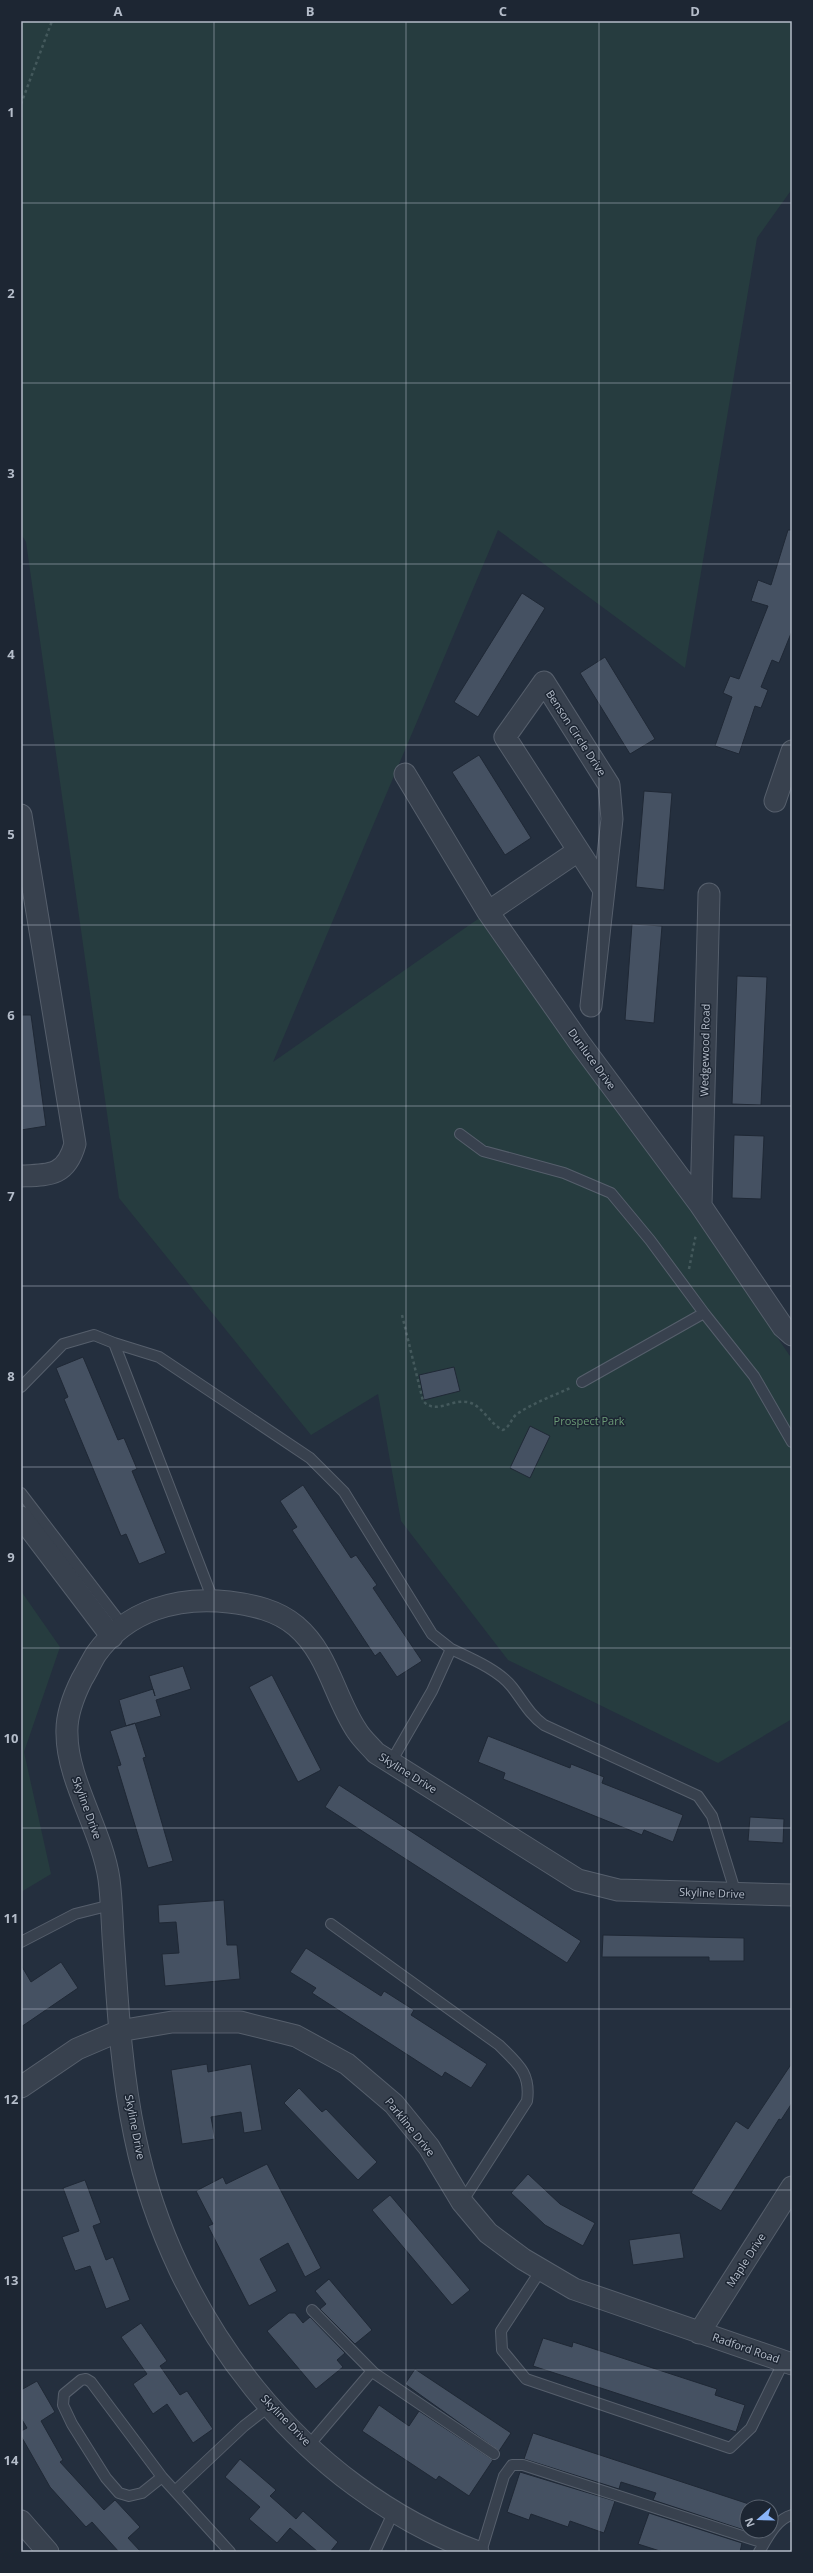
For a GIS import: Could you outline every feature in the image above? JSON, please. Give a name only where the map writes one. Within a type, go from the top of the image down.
[{"type":"street","name":"Benson Circle Drive","points":[[591,1006],[612,819],[610,785],[544,682],[505,737],[604,890]]},
{"type":"street","points":[[775,801],[792,751]]},
{"type":"street","name":"Dunluce Drive","points":[[405,774],[488,912],[579,1042],[701,1206],[783,1327],[792,1335]]},
{"type":"street","points":[[21,815],[75,1144],[70,1161],[58,1171],[46,1175],[21,1176]]},
{"type":"street","points":[[488,912],[578,851]]},
{"type":"street","name":"Wedgewood Road","points":[[701,1206],[709,894]]},
{"type":"street","points":[[21,1517],[118,1632]]},
{"type":"street","name":"Skyline Drive","points":[[480,2552],[412,2524],[351,2483],[309,2445],[248,2380],[208,2326],[171,2255],[151,2201],[134,2136],[119,2031],[109,1878],[94,1825],[75,1779],[66,1734],[75,1693],[96,1653],[128,1621],[174,1602],[213,1600],[259,1606],[295,1626],[320,1654],[357,1732],[376,1753],[578,1880],[618,1890],[792,1895]]},
{"type":"street","name":"Parkline Drive","points":[[21,2088],[77,2049],[119,2031],[172,2022],[240,2022],[296,2036],[347,2064],[394,2104],[429,2147],[462,2202],[488,2233],[541,2270],[574,2290],[699,2333]]},
{"type":"street","name":"Maple Drive","points":[[699,2333],[792,2187]]},
{"type":"street","name":"Radford Road","points":[[699,2333],[788,2363]]},
{"type":"street","points":[[21,2521],[48,2552]]},
{"type":"lane","points":[[460,1134],[483,1151],[564,1172],[611,1193],[650,1240],[704,1313],[754,1376],[792,1442]]},
{"type":"lane","points":[[582,1382],[704,1313]]},
{"type":"lane","points":[[21,1387],[63,1344],[94,1335],[158,1357],[310,1458],[344,1492],[432,1634],[451,1649],[496,1674],[511,1686],[531,1715],[544,1725],[698,1796],[712,1816],[736,1894]]},
{"type":"lane","points":[[114,1343],[213,1600]]},
{"type":"lane","points":[[21,1493],[118,1632]]},
{"type":"lane","points":[[391,1762],[432,1691],[451,1649]]},
{"type":"lane","points":[[21,1942],[75,1914],[111,1905]]},
{"type":"lane","points":[[331,1924],[499,2045],[519,2064],[529,2084],[527,2101],[462,2202]]},
{"type":"lane","points":[[541,2270],[501,2331],[502,2350],[526,2379],[730,2448],[751,2428],[788,2363]]},
{"type":"lane","points":[[312,2310],[372,2371],[494,2454]]},
{"type":"lane","points":[[309,2445],[372,2371]]},
{"type":"lane","points":[[162,2477],[142,2493],[129,2496],[119,2493],[106,2478],[72,2424],[63,2405],[64,2394],[81,2380],[86,2379],[91,2382],[162,2477],[176,2490],[230,2552]]},
{"type":"lane","points":[[176,2490],[244,2426],[271,2405]]},
{"type":"lane","points":[[480,2552],[504,2476],[512,2465],[523,2465],[764,2543]]},
{"type":"lane","points":[[375,2552],[394,2511]]},
{"type":"lane","points":[[759,2552],[772,2531],[786,2516],[792,2514]]},
{"type":"path","points":[[21,104],[52,21]]},
{"type":"path","points":[[686,1289],[701,1206]]},
{"type":"path","points":[[402,1315],[423,1400],[428,1406],[436,1407],[465,1401],[474,1403],[497,1427],[503,1430],[509,1427],[515,1415],[582,1382]]},
{"type":"green space","name":"Prospect Park","points":[[21,21],[792,21],[792,189],[757,238],[685,668],[498,530],[273,1062],[488,912],[792,1359],[792,1719],[718,1763],[508,1660],[401,1521],[378,1394],[311,1435],[119,1198],[26,542],[21,534]]},
{"type":"green space","points":[[21,1591],[60,1647],[24,1752],[51,1874],[21,1892]]},
{"type":"building","points":[[788,530],[792,530],[792,631],[779,663],[772,660],[761,687],[768,690],[761,708],[755,706],[739,754],[715,746],[732,697],[723,693],[730,676],[739,679],[768,606],[751,601],[758,580],[771,585]]},
{"type":"building","points":[[522,593],[545,608],[478,717],[454,702]]},
{"type":"building","points":[[605,657],[655,739],[630,754],[580,673]]},
{"type":"building","points":[[479,755],[531,838],[505,855],[452,772]]},
{"type":"building","points":[[644,791],[672,793],[664,890],[636,887]]},
{"type":"building","points":[[632,924],[662,926],[654,1023],[625,1020]]},
{"type":"building","points":[[737,976],[767,977],[761,1105],[732,1104]]},
{"type":"building","points":[[21,1015],[31,1015],[46,1126],[21,1130]]},
{"type":"building","points":[[734,1135],[764,1136],[761,1199],[732,1198]]},
{"type":"building","points":[[83,1357],[118,1440],[124,1438],[137,1469],[132,1471],[166,1553],[139,1564],[126,1534],[121,1536],[64,1399],[68,1397],[56,1368]]},
{"type":"building","points":[[454,1367],[460,1391],[424,1400],[419,1375]]},
{"type":"building","points":[[530,1426],[550,1436],[530,1478],[510,1468]]},
{"type":"building","points":[[303,1485],[351,1558],[356,1555],[377,1585],[373,1588],[422,1661],[397,1677],[380,1652],[375,1656],[292,1530],[297,1527],[280,1501]]},
{"type":"building","points":[[183,1666],[191,1689],[156,1700],[161,1716],[126,1726],[119,1700],[153,1689],[149,1676]]},
{"type":"building","points":[[272,1675],[321,1770],[298,1782],[249,1687]]},
{"type":"building","points":[[135,1723],[146,1757],[143,1758],[173,1861],[148,1868],[117,1766],[121,1765],[110,1731]]},
{"type":"building","points":[[488,1736],[570,1768],[571,1764],[604,1777],[602,1783],[683,1815],[673,1842],[644,1830],[642,1835],[503,1779],[505,1773],[478,1762]]},
{"type":"building","points":[[339,1785],[581,1941],[567,1963],[325,1807]]},
{"type":"building","points":[[750,1817],[784,1819],[783,1843],[748,1841]]},
{"type":"building","points":[[224,1900],[227,1945],[237,1945],[240,1979],[165,1986],[162,1954],[179,1953],[176,1922],[159,1923],[158,1905]]},
{"type":"building","points":[[603,1935],[744,1938],[744,1961],[709,1961],[709,1957],[602,1957]]},
{"type":"building","points":[[306,1948],[381,1996],[384,1991],[414,2010],[411,2015],[487,2064],[471,2088],[445,2072],[442,2077],[312,1993],[316,1988],[290,1972]]},
{"type":"building","points":[[61,1962],[78,1988],[21,2027],[21,1965],[31,1982]]},
{"type":"building","points":[[792,2063],[792,2103],[781,2120],[779,2119],[721,2211],[691,2193],[736,2121],[748,2129]]},
{"type":"building","points":[[207,2064],[208,2072],[251,2064],[262,2130],[244,2133],[241,2112],[211,2117],[215,2139],[182,2144],[171,2070]]},
{"type":"building","points":[[299,2088],[322,2112],[326,2109],[377,2162],[358,2180],[284,2103]]},
{"type":"building","points":[[267,2164],[321,2268],[305,2277],[288,2243],[260,2259],[277,2291],[249,2306],[208,2226],[213,2224],[196,2191],[223,2177],[226,2184]]},
{"type":"building","points":[[528,2174],[560,2204],[595,2223],[583,2246],[545,2225],[511,2193]]},
{"type":"building","points":[[85,2180],[101,2223],[93,2226],[106,2260],[113,2257],[130,2300],[106,2309],[90,2266],[75,2271],[62,2237],[79,2231],[63,2188]]},
{"type":"building","points":[[390,2195],[470,2290],[452,2305],[372,2210]]},
{"type":"building","points":[[680,2233],[684,2258],[633,2265],[629,2240]]},
{"type":"building","points":[[329,2279],[372,2330],[355,2344],[320,2309],[326,2304],[315,2291]]},
{"type":"building","points":[[289,2313],[295,2313],[303,2323],[310,2317],[345,2353],[337,2360],[343,2367],[316,2389],[267,2331]]},
{"type":"building","points":[[141,2323],[167,2361],[160,2366],[180,2395],[187,2391],[213,2429],[193,2443],[167,2404],[153,2414],[133,2384],[147,2374],[121,2337]]},
{"type":"building","points":[[543,2338],[572,2347],[573,2342],[717,2389],[715,2395],[745,2405],[736,2432],[533,2366]]},
{"type":"building","points":[[415,2369],[511,2433],[499,2451],[405,2384]]},
{"type":"building","points":[[37,2381],[55,2412],[41,2421],[63,2460],[60,2462],[104,2510],[115,2500],[140,2527],[128,2538],[141,2552],[119,2552],[92,2522],[86,2527],[50,2487],[21,2436],[21,2431],[27,2428],[21,2418],[21,2390]]},
{"type":"building","points":[[379,2405],[409,2426],[419,2411],[493,2460],[469,2496],[439,2476],[436,2480],[362,2431]]},
{"type":"building","points":[[533,2433],[739,2501],[739,2528],[653,2500],[656,2493],[621,2482],[619,2489],[524,2459]]},
{"type":"building","points":[[240,2459],[276,2490],[270,2496],[296,2519],[303,2511],[338,2542],[330,2552],[318,2552],[290,2528],[277,2543],[249,2519],[260,2507],[225,2477]]},
{"type":"building","points":[[520,2472],[615,2501],[604,2533],[570,2521],[568,2527],[531,2514],[529,2520],[507,2512]]},
{"type":"building","points":[[649,2513],[742,2543],[740,2552],[663,2552],[638,2544]]}]
